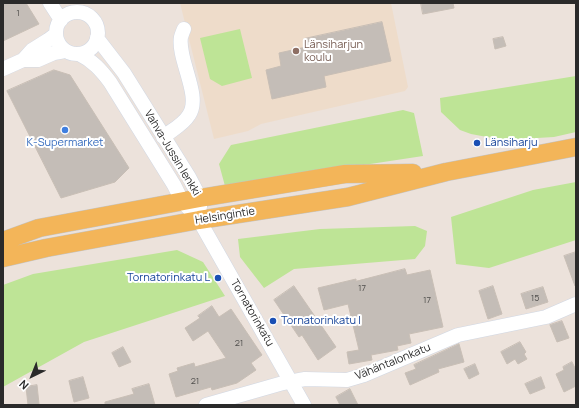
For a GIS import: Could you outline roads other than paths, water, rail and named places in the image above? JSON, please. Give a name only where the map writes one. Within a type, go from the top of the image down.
[{"type":"main road","name":"Helsingintie","points":[[3,258],[46,248],[199,220],[348,196],[446,172],[576,147]]},
{"type":"main road","name":"Helsingintie","points":[[3,241],[39,228],[182,201],[345,174],[446,172]]},
{"type":"street","points":[[50,3],[61,20]]},
{"type":"street","points":[[23,60],[38,60],[54,53],[65,51],[74,54],[84,53],[92,47],[97,38],[97,28],[88,16],[74,13],[64,16],[61,20],[56,29],[56,34],[58,43],[65,51]]},
{"type":"street","points":[[163,136],[183,123],[190,114],[194,101],[182,49],[181,38],[184,29]]},
{"type":"street","points":[[3,69],[23,60],[32,50],[56,34]]},
{"type":"street","name":"Vahva-Jussin lenkki","points":[[97,38],[124,73],[189,177],[200,198],[199,220]]},
{"type":"street","name":"Vahva-Jussin lenkki","points":[[79,54],[89,59],[99,68],[110,82],[182,201],[199,220]]},
{"type":"street","name":"Tornatorinkatu","points":[[199,220],[304,405]]},
{"type":"street","name":"Vähäntalonkatu","points":[[206,405],[283,383],[305,379],[347,380],[364,375],[458,335],[546,317],[576,304]]},
{"type":"place","name":"Länsiharjun koulu","points":[[296,51]]},
{"type":"place","name":"K-Supermarket","points":[[65,130]]},
{"type":"place","name":"Länsiharju","points":[[477,143]]},
{"type":"place","name":"Tornatorinkatu L","points":[[218,278]]},
{"type":"place","name":"Tornatorinkatu I","points":[[273,321]]}]
